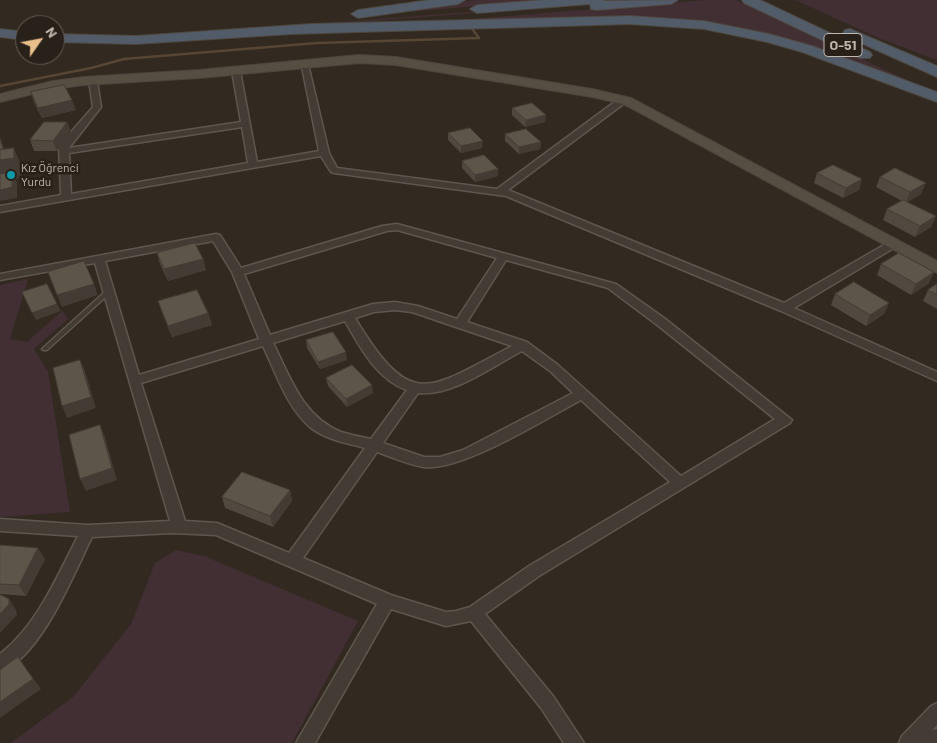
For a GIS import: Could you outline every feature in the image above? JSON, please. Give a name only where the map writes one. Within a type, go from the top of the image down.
[{"type":"highway","points":[[277,24],[458,0]]},
{"type":"highway","points":[[65,31],[88,33],[181,30],[597,0]]},
{"type":"highway","points":[[65,38],[136,40],[294,30],[671,0]]},
{"type":"highway","name":"O-51","points":[[749,0],[937,88]]},
{"type":"highway","name":"O-51","points":[[779,0],[937,72]]},
{"type":"highway","points":[[294,30],[630,20],[704,25],[769,38],[807,49],[937,97]]},
{"type":"highway","points":[[0,25],[15,27]]},
{"type":"highway","points":[[0,32],[15,34]]},
{"type":"highway","points":[[865,40],[937,62]]},
{"type":"street","points":[[0,91],[51,80],[194,70],[344,55],[397,56],[606,89],[643,99],[678,116],[937,255]]},
{"type":"street","points":[[0,98],[53,85],[236,71],[359,59],[396,61],[592,93],[623,100],[638,106],[937,268]]},
{"type":"street","points":[[304,64],[324,153],[334,170],[508,193],[785,308],[937,376]]},
{"type":"street","points":[[236,71],[253,165]]},
{"type":"street","points":[[66,198],[64,146],[97,107],[93,81]]},
{"type":"street","points":[[500,192],[623,100]]},
{"type":"street","points":[[65,151],[246,124]]},
{"type":"street","points":[[0,209],[324,153]]},
{"type":"street","points":[[0,525],[88,531],[179,527],[217,529],[387,601],[446,619],[474,613],[534,571],[785,420],[660,321],[612,286],[504,255],[397,227],[386,228],[238,272]]},
{"type":"street","points":[[0,277],[216,237],[238,272],[266,340],[301,410],[317,425],[338,436],[373,445],[424,462],[440,462],[468,454],[582,394]]},
{"type":"street","points":[[785,308],[893,244]]},
{"type":"street","points":[[461,323],[504,255]]},
{"type":"street","points":[[99,258],[134,381],[179,527]]},
{"type":"street","points":[[134,381],[373,308],[395,306],[414,309],[523,345],[554,368],[680,483]]},
{"type":"street","points":[[348,316],[367,347],[388,374],[404,384],[415,388],[428,390],[446,384],[523,345]]},
{"type":"street","points":[[292,561],[415,388]]},
{"type":"street","points":[[0,664],[13,656],[42,618],[88,531]]},
{"type":"street","points":[[305,743],[387,601]]},
{"type":"street","points":[[474,613],[547,702],[575,743]]},
{"type":"street","points":[[908,743],[937,712]]},
{"type":"street","points":[[908,743],[937,738]]},
{"type":"lane","points":[[45,349],[109,291]]},
{"type":"shaded area","points":[[477,0],[548,0],[383,14]]},
{"type":"shaded area","points":[[617,0],[643,0],[204,34],[111,37],[65,36],[65,34],[138,35],[229,31]]},
{"type":"shaded area","points":[[705,0],[736,0],[937,94],[871,69],[705,23],[409,24]]},
{"type":"shaded area","points":[[795,0],[937,0],[937,60],[881,39]]},
{"type":"shaded area","points":[[28,279],[10,339],[27,342],[62,311],[68,319],[34,349],[48,372],[70,512],[0,517],[0,285]]},
{"type":"shaded area","points":[[176,550],[204,556],[358,621],[292,743],[11,743],[73,697],[131,624],[155,563]]},
{"type":"building","points":[[64,85],[72,100],[38,108],[31,92]]},
{"type":"building","points":[[532,103],[546,115],[526,120],[512,108]]},
{"type":"building","points":[[44,122],[67,122],[53,141],[30,140]]},
{"type":"building","points":[[470,128],[483,141],[461,146],[448,133]]},
{"type":"building","points":[[526,129],[541,142],[519,147],[505,134]]},
{"type":"building","points":[[0,138],[3,149],[0,149]]},
{"type":"building","points":[[14,148],[14,158],[0,160],[0,150]]},
{"type":"building","points":[[484,155],[498,169],[475,175],[462,161]]},
{"type":"building","points":[[833,165],[862,179],[846,188],[817,173]]},
{"type":"building","points":[[895,168],[926,183],[910,192],[880,177]]},
{"type":"building","points":[[12,172],[12,187],[0,190],[0,174]]},
{"type":"building","points":[[903,200],[936,216],[920,226],[887,209]]},
{"type":"building","points":[[195,243],[203,259],[164,269],[157,253]]},
{"type":"building","points":[[899,253],[934,272],[916,284],[881,264]]},
{"type":"building","points":[[84,261],[94,284],[57,295],[48,272]]},
{"type":"building","points":[[854,282],[889,303],[870,315],[835,294]]},
{"type":"building","points":[[47,284],[57,304],[32,313],[22,292]]},
{"type":"building","points":[[937,284],[937,295],[928,290]]},
{"type":"building","points":[[197,290],[208,313],[168,326],[158,301]]},
{"type":"building","points":[[333,332],[346,352],[318,362],[306,340]]},
{"type":"building","points":[[80,360],[91,397],[62,406],[53,368]]},
{"type":"building","points":[[352,365],[372,385],[346,399],[326,378]]},
{"type":"building","points":[[100,425],[112,468],[80,479],[69,435]]},
{"type":"building","points":[[242,472],[290,490],[270,516],[222,497]]},
{"type":"building","points":[[0,545],[38,548],[19,585],[0,584]]},
{"type":"building","points":[[0,595],[9,599],[9,604],[0,614]]},
{"type":"building","points":[[18,657],[33,679],[0,702],[0,670]]},
{"type":"waterway","points":[[0,86],[91,68],[124,59],[317,43],[479,38],[473,30]]},
{"type":"place","name":"Kız Öğrenci Yurdu","points":[[11,175]]}]
